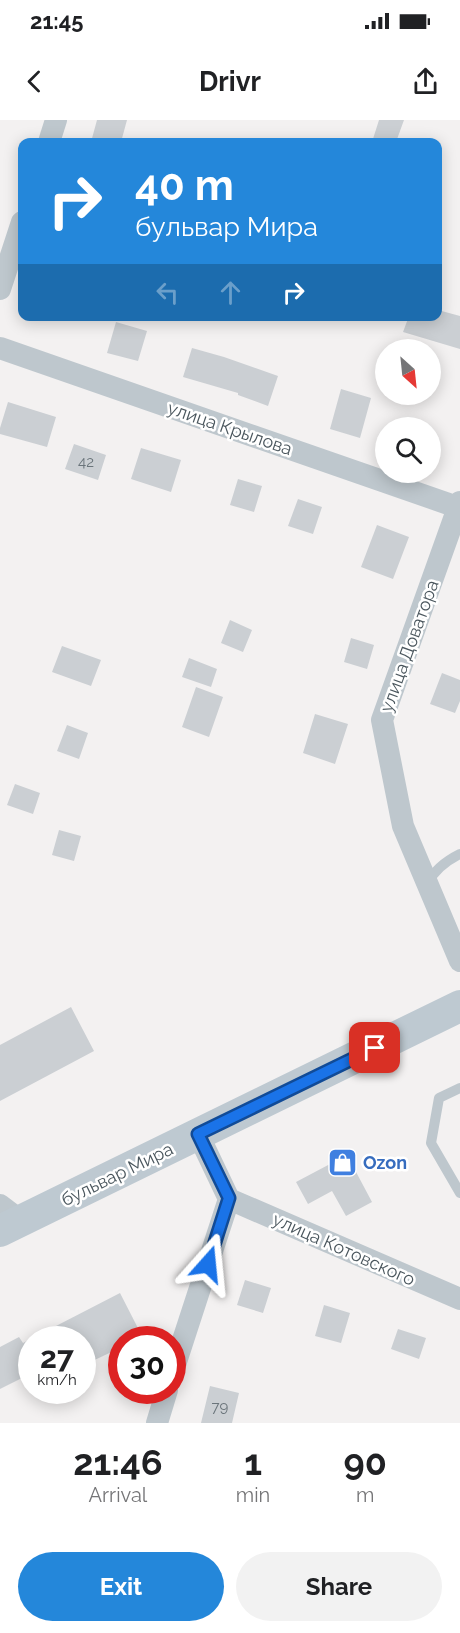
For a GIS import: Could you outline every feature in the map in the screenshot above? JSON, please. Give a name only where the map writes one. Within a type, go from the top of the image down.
[{"type":"main road","name":"бульвар Мира","points":[[7,1219],[198,1134],[460,1006]]},
{"type":"street","points":[[50,138],[56,120]]},
{"type":"street","points":[[0,289],[18,234]]},
{"type":"street","name":"улица Крылова","points":[[0,348],[459,506]]},
{"type":"street","name":"улица Доватора","points":[[459,506],[382,720],[403,826],[460,961]]},
{"type":"street","points":[[186,1331],[229,1198],[198,1134]]},
{"type":"street","name":"улица Котовского","points":[[229,1198],[460,1299]]},
{"type":"street","points":[[157,1423],[163,1404]]},
{"type":"lane","points":[[427,885],[434,872],[451,858],[460,854]]},
{"type":"lane","points":[[460,1088],[439,1098],[431,1143],[460,1193]]},
{"type":"building","points":[[97,120],[127,120],[122,138],[92,138]]},
{"type":"building","points":[[379,120],[404,120],[397,138],[373,138]]},
{"type":"building","points":[[442,311],[460,316],[460,349],[441,343],[441,339],[426,339],[403,332],[407,321],[442,321]]},
{"type":"building","points":[[116,322],[147,331],[138,361],[107,353]]},
{"type":"building","points":[[192,348],[278,376],[268,406],[238,395],[238,393],[183,377]]},
{"type":"building","points":[[341,389],[371,398],[360,438],[330,429]]},
{"type":"building","points":[[8,402],[56,417],[47,447],[0,434]]},
{"type":"building","points":[[74,444],[106,455],[98,480],[65,469]]},
{"type":"building","points":[[141,448],[181,460],[171,492],[131,479]]},
{"type":"building","points":[[238,479],[262,486],[254,512],[230,505]]},
{"type":"building","points":[[298,499],[322,507],[313,534],[288,526]]},
{"type":"building","points":[[377,525],[409,537],[393,579],[361,567]]},
{"type":"building","points":[[230,620],[252,630],[243,652],[221,643]]},
{"type":"building","points":[[351,638],[374,645],[367,669],[344,662]]},
{"type":"building","points":[[62,646],[101,660],[91,686],[52,672]]},
{"type":"building","points":[[189,658],[217,669],[211,687],[182,677]]},
{"type":"building","points":[[442,673],[460,680],[460,701],[455,713],[430,704]]},
{"type":"building","points":[[196,687],[223,697],[209,737],[182,727]]},
{"type":"building","points":[[315,714],[348,724],[335,764],[303,753]]},
{"type":"building","points":[[67,725],[88,733],[79,759],[57,751]]},
{"type":"building","points":[[15,784],[40,793],[33,814],[7,805]]},
{"type":"building","points":[[59,830],[81,836],[74,861],[52,855]]},
{"type":"building","points":[[71,1007],[94,1051],[0,1101],[0,1045]]},
{"type":"building","points":[[347,1155],[372,1202],[346,1216],[332,1191],[308,1204],[296,1182]]},
{"type":"building","points":[[245,1280],[271,1288],[263,1313],[237,1305]]},
{"type":"building","points":[[120,1293],[137,1326],[108,1326],[108,1354],[96,1359],[96,1326],[56,1326]]},
{"type":"building","points":[[324,1305],[350,1313],[341,1343],[315,1336]]},
{"type":"building","points":[[398,1329],[426,1338],[419,1359],[391,1349]]},
{"type":"building","points":[[18,1338],[18,1380],[0,1389],[0,1347]]},
{"type":"building","points":[[210,1386],[239,1393],[232,1423],[201,1423]]},
{"type":"place","name":"Ozon","points":[[342,1162]]},
{"type":"route","points":[[208,1264],[229,1198],[198,1134],[375,1048]]}]
